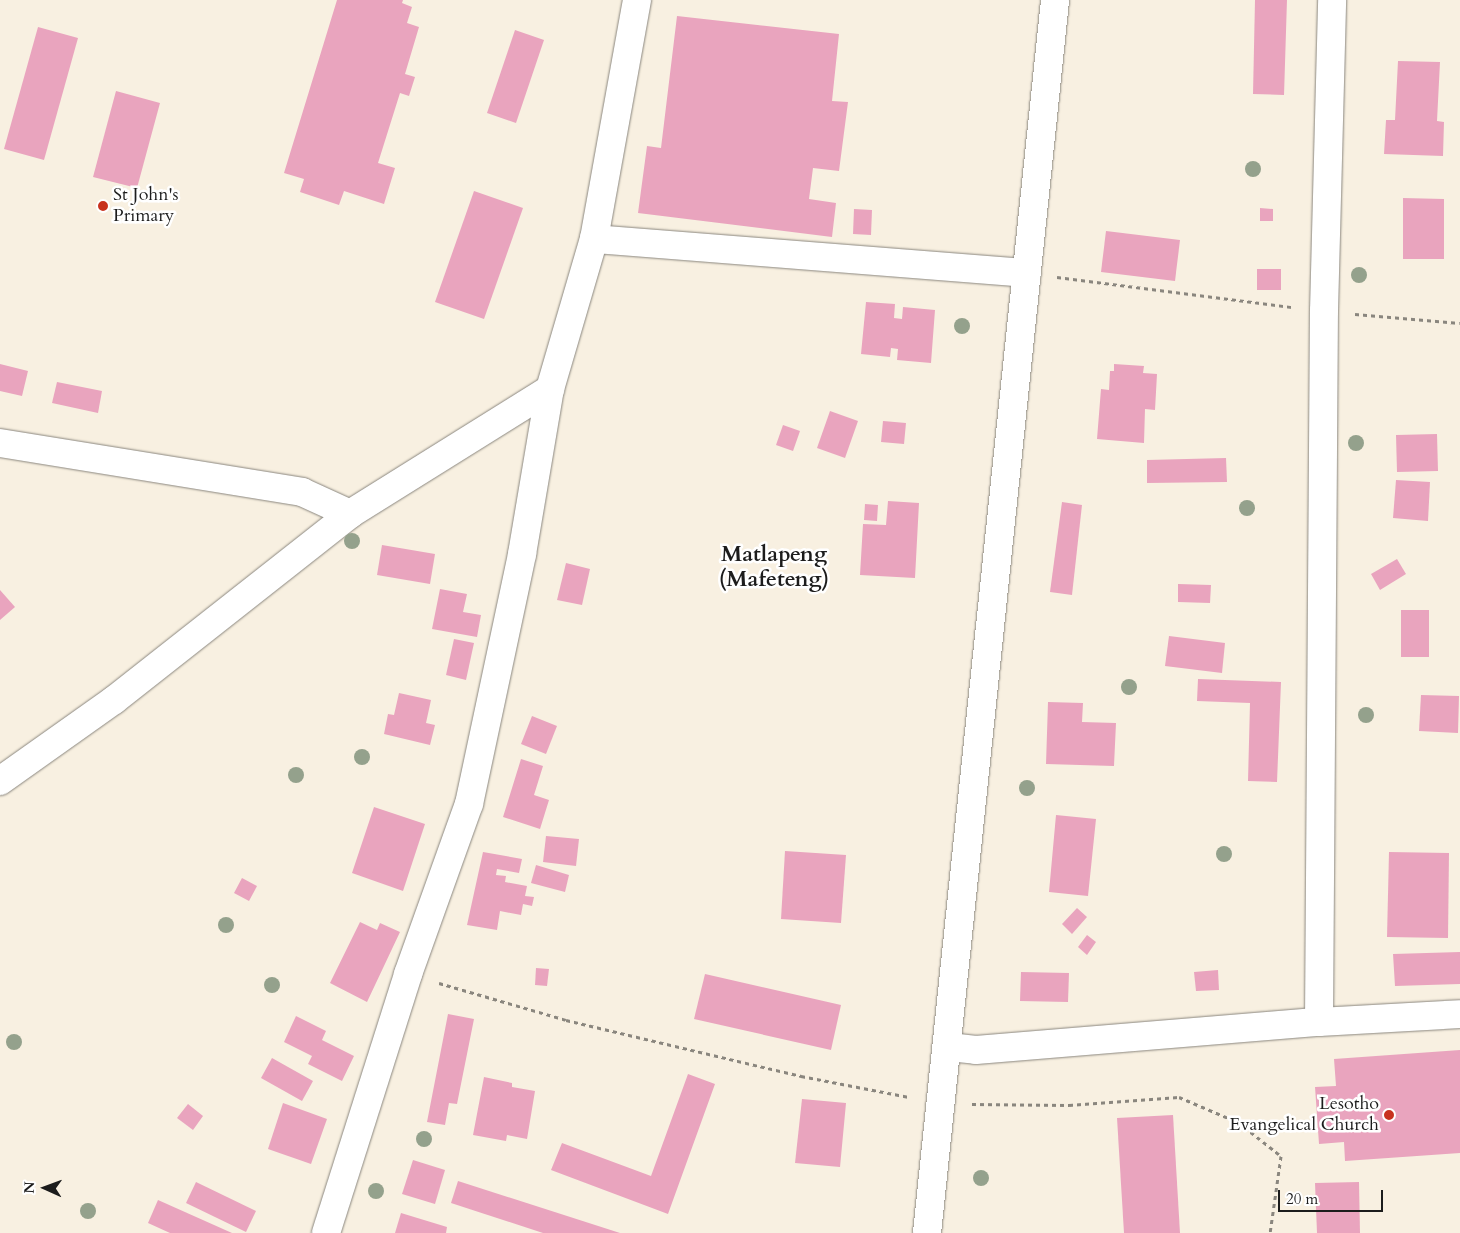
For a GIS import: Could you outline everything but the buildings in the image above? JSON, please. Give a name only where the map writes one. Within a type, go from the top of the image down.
[{"type":"street","points":[[326,1233],[408,974],[469,804],[522,554],[550,389],[594,239],[637,0]]},
{"type":"street","points":[[927,1233],[940,1102],[949,1047],[1055,0]]},
{"type":"street","points":[[1319,1022],[1324,311],[1332,0]]},
{"type":"street","points":[[594,239],[1027,273]]},
{"type":"street","points":[[0,782],[114,700],[350,514],[550,389]]},
{"type":"street","points":[[0,443],[302,492],[350,514]]},
{"type":"street","points":[[949,1047],[976,1050],[1319,1022],[1460,1014]]},
{"type":"path","points":[[1027,273],[1324,311],[1460,323]]},
{"type":"path","points":[[408,974],[566,1020],[801,1076],[940,1102],[1069,1105],[1179,1097],[1238,1122],[1281,1156],[1270,1233]]},
{"type":"place","name":"St John's Primary","points":[[103,206]]},
{"type":"place","name":"Lesotho Evangelical Church","points":[[1389,1115]]},
{"type":"district","name":"Matlapeng (Mafeteng)","points":[[774,566]]}]
